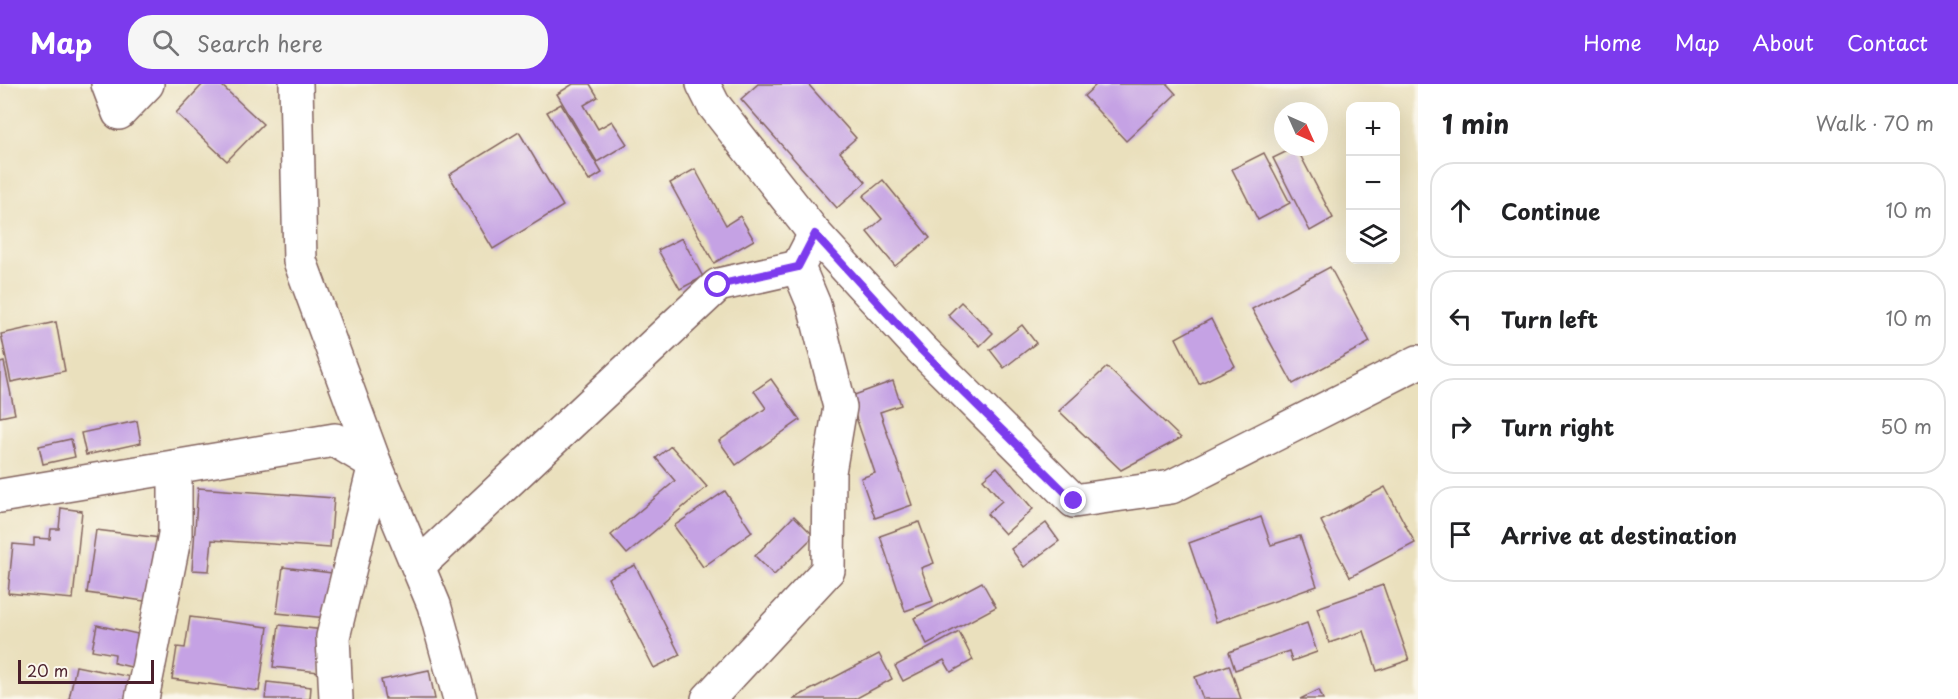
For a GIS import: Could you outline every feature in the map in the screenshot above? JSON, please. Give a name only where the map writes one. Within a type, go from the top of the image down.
[{"type":"street","points":[[108,84],[119,113],[147,84]]},
{"type":"street","points":[[296,84],[300,261],[375,464],[434,605],[460,699]]},
{"type":"street","points":[[703,84],[713,104],[815,234],[921,350],[1074,501],[1171,487],[1418,362]]},
{"type":"street","points":[[798,267],[815,234]]},
{"type":"street","points":[[418,566],[718,285],[798,267]]},
{"type":"street","points":[[708,699],[828,570],[829,472],[840,407],[814,305],[798,267]]},
{"type":"street","points":[[0,496],[335,440],[375,464]]},
{"type":"street","points":[[336,699],[333,637],[375,464]]},
{"type":"street","points":[[142,699],[175,534],[175,467]]},
{"type":"building","points":[[203,84],[220,84],[263,124],[227,161],[176,113]]},
{"type":"building","points":[[573,84],[590,84],[598,97],[584,105],[598,129],[612,121],[627,144],[597,162],[557,94]]},
{"type":"building","points":[[758,84],[808,84],[856,138],[840,152],[866,182],[837,208],[741,99]]},
{"type":"building","points":[[1097,84],[1167,84],[1176,94],[1126,141],[1084,96]]},
{"type":"building","points":[[561,104],[602,173],[589,181],[547,112]]},
{"type":"building","points":[[519,132],[563,206],[493,249],[449,175]]},
{"type":"building","points":[[1264,153],[1290,203],[1258,220],[1232,169]]},
{"type":"building","points":[[1301,156],[1333,218],[1310,231],[1273,158]]},
{"type":"building","points":[[695,169],[726,225],[740,216],[754,240],[714,263],[670,183]]},
{"type":"building","points":[[883,180],[930,238],[895,266],[867,232],[882,219],[863,196]]},
{"type":"building","points":[[682,238],[703,277],[680,289],[658,250]]},
{"type":"building","points":[[1330,267],[1370,342],[1293,384],[1252,309]]},
{"type":"building","points":[[961,302],[993,333],[980,346],[948,315]]},
{"type":"building","points":[[1211,319],[1235,366],[1199,384],[1176,338]]},
{"type":"building","points":[[56,322],[65,371],[11,382],[1,334]]},
{"type":"building","points":[[1022,325],[1036,343],[1004,368],[990,350]]},
{"type":"building","points":[[4,362],[15,414],[0,417],[0,363]]},
{"type":"building","points":[[1107,367],[1181,438],[1121,470],[1059,411]]},
{"type":"building","points":[[771,379],[800,420],[736,465],[719,441],[766,408],[754,391]]},
{"type":"building","points":[[893,381],[901,405],[880,412],[912,505],[875,518],[861,478],[875,473],[849,397]]},
{"type":"building","points":[[137,421],[141,443],[86,455],[81,433]]},
{"type":"building","points":[[71,439],[75,457],[43,464],[39,446]]},
{"type":"building","points":[[671,446],[707,487],[627,554],[611,535],[675,481],[656,458]]},
{"type":"building","points":[[997,467],[1033,509],[1005,534],[987,514],[1002,501],[983,479]]},
{"type":"building","points":[[1385,487],[1415,543],[1350,577],[1321,521]]},
{"type":"building","points":[[198,488],[334,498],[330,548],[212,540],[209,571],[192,570]]},
{"type":"building","points":[[725,491],[752,532],[703,567],[674,526]]},
{"type":"building","points":[[61,508],[82,511],[73,599],[8,593],[13,544],[34,546],[34,538],[50,539],[51,529],[59,529]]},
{"type":"building","points":[[794,516],[814,536],[774,575],[755,556]]},
{"type":"building","points":[[1261,517],[1271,545],[1300,536],[1317,586],[1216,622],[1189,543]]},
{"type":"building","points":[[919,522],[934,563],[921,568],[933,601],[905,611],[880,536]]},
{"type":"building","points":[[1046,523],[1059,541],[1024,567],[1011,549]]},
{"type":"building","points":[[96,530],[160,538],[151,602],[87,593]]},
{"type":"building","points":[[635,565],[680,655],[654,668],[608,578]]},
{"type":"building","points":[[283,567],[332,573],[327,618],[277,613]]},
{"type":"building","points":[[982,582],[996,607],[927,644],[914,618]]},
{"type":"building","points":[[1383,585],[1409,660],[1377,671],[1364,631],[1329,643],[1317,608]]},
{"type":"building","points":[[190,617],[268,627],[259,691],[172,679],[177,647],[185,648]]},
{"type":"building","points":[[1307,623],[1317,652],[1292,661],[1289,651],[1235,670],[1229,652]]},
{"type":"building","points":[[97,625],[142,635],[135,668],[114,663],[115,654],[92,650]]},
{"type":"building","points":[[279,625],[324,630],[319,672],[273,667]]},
{"type":"building","points":[[959,632],[973,660],[951,672],[944,660],[903,681],[895,666]]},
{"type":"building","points":[[879,654],[892,679],[855,699],[793,699]]},
{"type":"building","points":[[1229,665],[1241,699],[1203,699],[1195,677]]},
{"type":"building","points":[[76,666],[136,678],[131,699],[69,699]]},
{"type":"building","points":[[429,670],[435,699],[385,699],[381,680]]},
{"type":"building","points":[[267,682],[311,687],[310,699],[265,699]]},
{"type":"building","points":[[1319,690],[1323,699],[1300,699]]},
{"type":"route","points":[[718,285],[798,267],[815,234],[921,350],[1074,501]]}]
